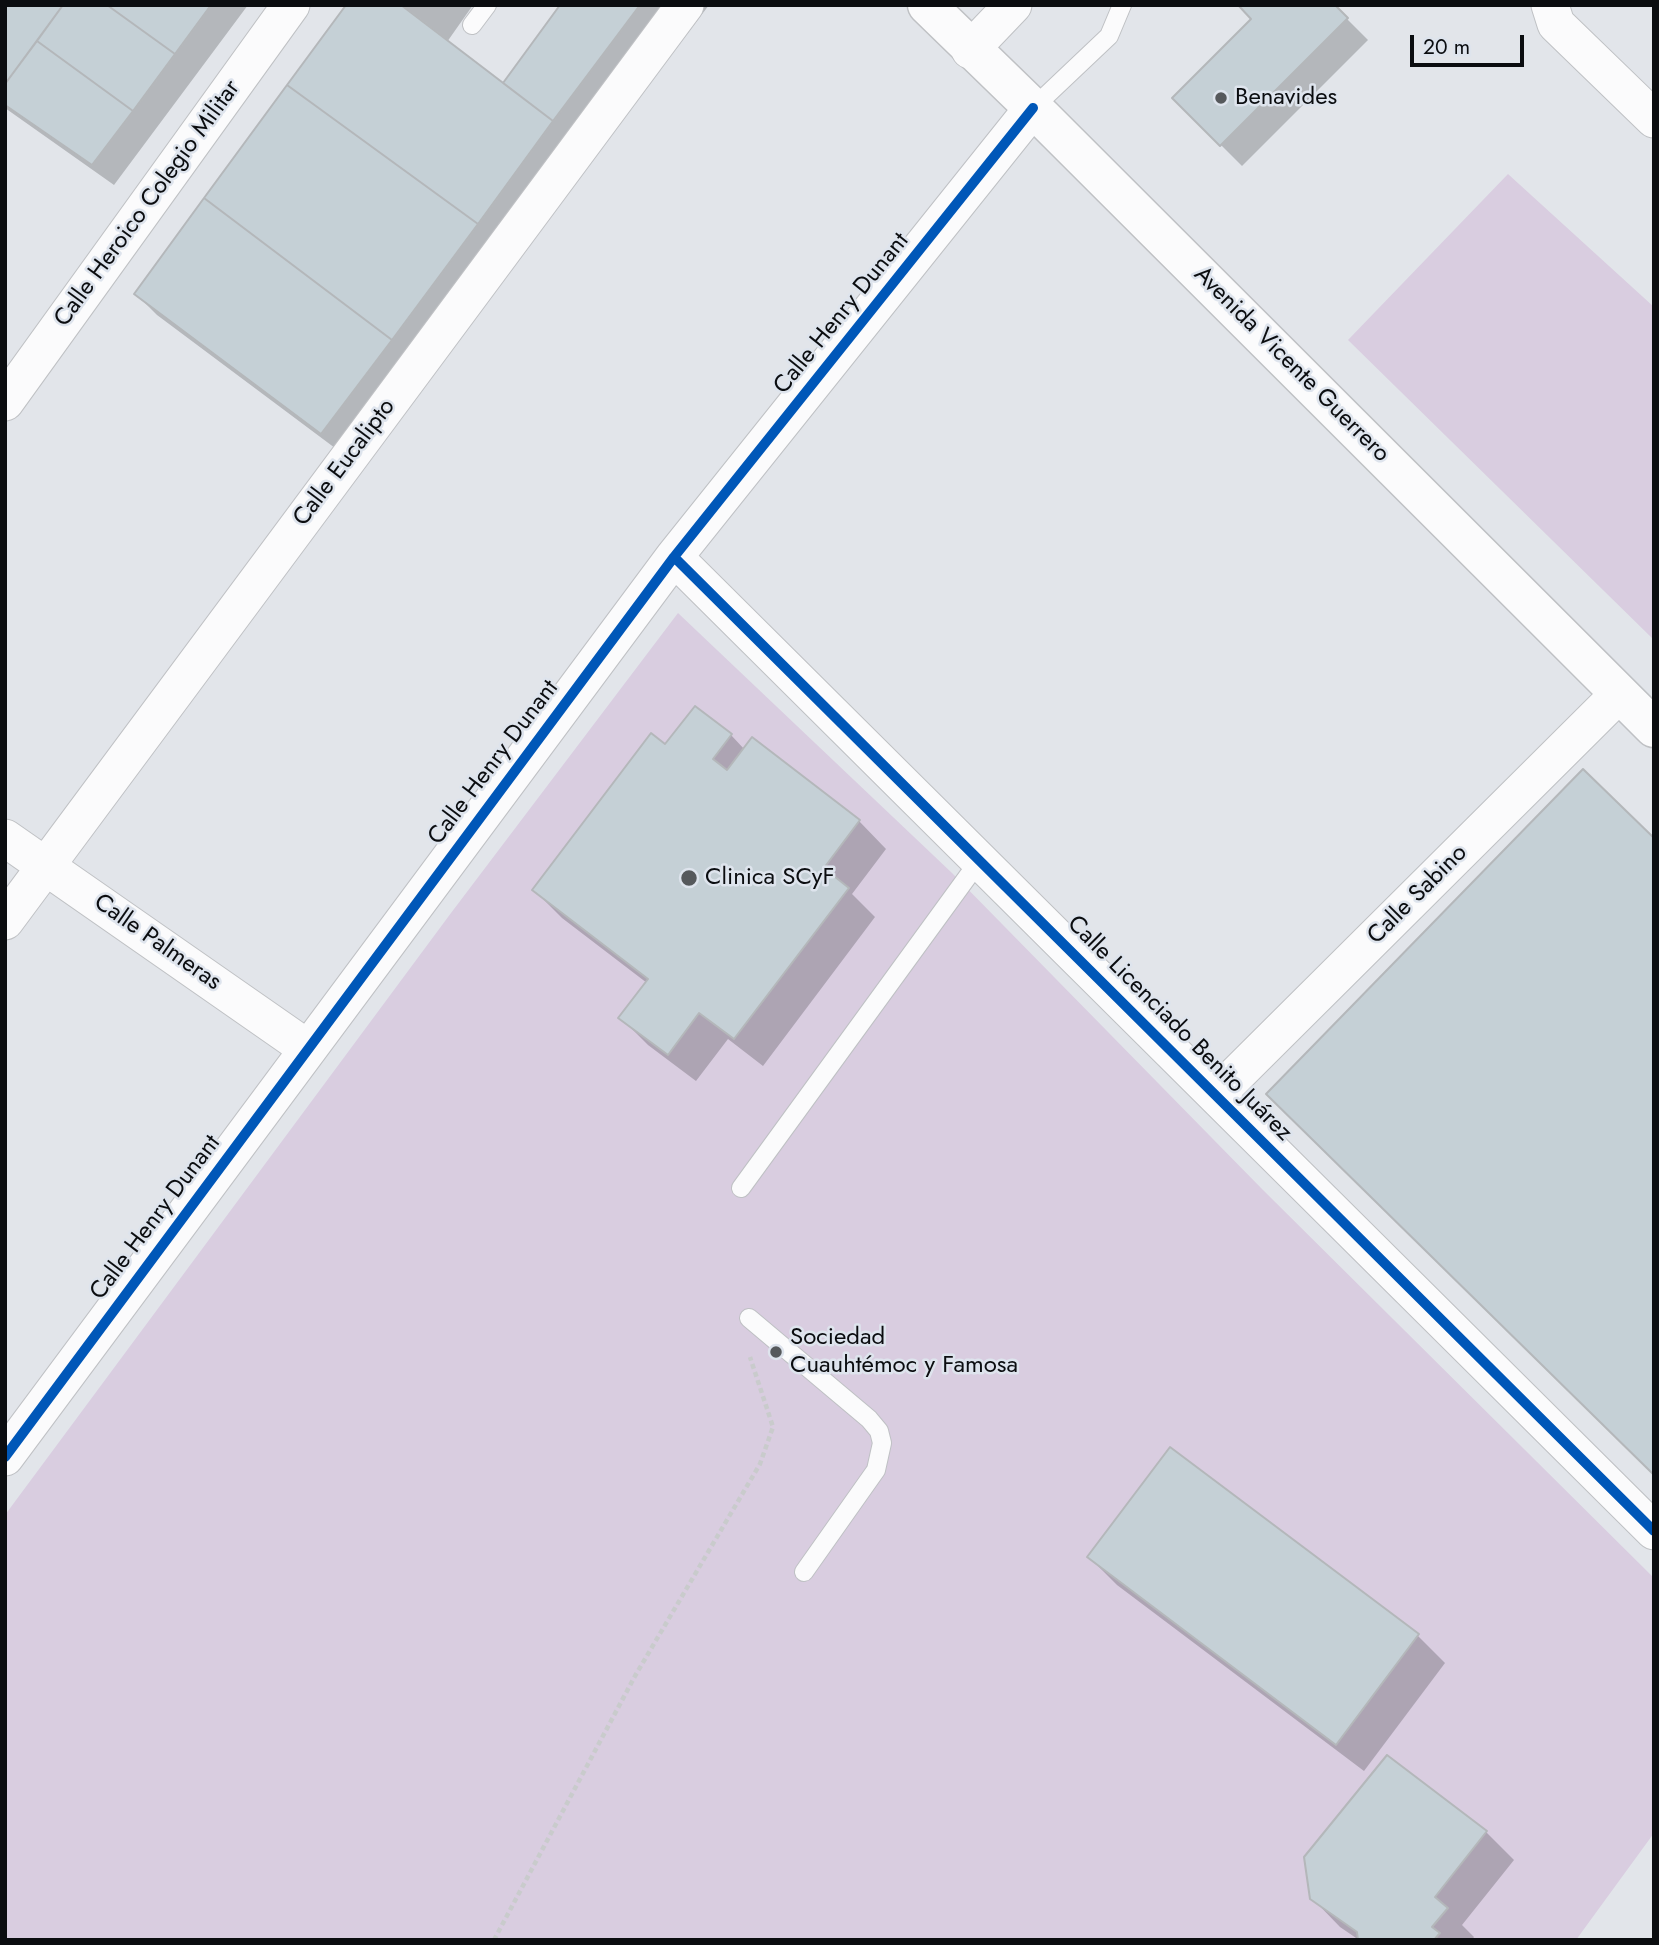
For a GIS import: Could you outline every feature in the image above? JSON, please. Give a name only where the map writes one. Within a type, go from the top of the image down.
[{"type":"main road","name":"Avenida Vicente Guerrero","points":[[927,5],[1654,728]]},
{"type":"street","name":"Calle Heroico Colegio Militar","points":[[5,402],[291,5]]},
{"type":"street","name":"Calle Eucalipto","points":[[5,921],[685,5]]},
{"type":"street","points":[[970,50],[1013,5]]},
{"type":"street","points":[[1550,5],[1556,24],[1654,119]]},
{"type":"street","name":"Calle Henry Dunant","points":[[5,1457],[674,558],[1033,108]]},
{"type":"street","name":"Calle Licenciado Benito Juárez","points":[[674,558],[1654,1531]]},
{"type":"street","name":"Calle Sabino","points":[[1216,1096],[1619,694]]},
{"type":"street","name":"Calle Palmeras","points":[[5,838],[308,1049]]},
{"type":"lane","points":[[472,25],[487,5]]},
{"type":"lane","points":[[1033,108],[1109,36],[1122,5]]},
{"type":"lane","points":[[741,1188],[979,861]]},
{"type":"lane","points":[[749,1318],[869,1419],[879,1431],[882,1443],[876,1470],[804,1572]]},
{"type":"path","points":[[494,1940],[635,1676],[760,1464],[773,1427],[749,1356],[749,1318]]},
{"type":"shaded area","points":[[1508,174],[1654,307],[1654,640],[1348,340]]},
{"type":"shaded area","name":"Sociedad Cuauhtémoc y Famosa","points":[[678,613],[952,873],[1263,1190],[1654,1578],[1654,1833],[1576,1940],[5,1940],[5,1515],[451,913]]},
{"type":"building","points":[[5,5],[63,5],[5,84]]},
{"type":"building","points":[[63,5],[107,5],[175,54],[133,111],[37,41]]},
{"type":"building","points":[[107,5],[211,5],[175,54]]},
{"type":"building","points":[[346,5],[401,5],[553,121],[478,224],[287,85]]},
{"type":"building","points":[[560,5],[640,5],[553,121],[503,83]]},
{"type":"building","points":[[1238,5],[1335,5],[1348,18],[1220,146],[1172,98],[1251,19]]},
{"type":"building","points":[[37,41],[133,111],[92,165],[5,105],[5,84]]},
{"type":"building","points":[[287,85],[478,224],[392,340],[204,198]]},
{"type":"building","points":[[204,198],[392,340],[321,434],[134,294]]},
{"type":"building","name":"Clinica SCyF","points":[[695,706],[732,734],[713,759],[727,770],[752,737],[860,820],[824,868],[849,888],[734,1039],[699,1013],[668,1055],[618,1018],[648,979],[532,890],[651,733],[665,744]]},
{"type":"building","points":[[1583,769],[1654,838],[1654,1475],[1266,1094]]},
{"type":"building","points":[[1170,1447],[1419,1634],[1336,1745],[1087,1557]]},
{"type":"building","points":[[1387,1755],[1487,1831],[1435,1897],[1448,1908],[1432,1927],[1440,1933],[1434,1940],[1358,1940],[1357,1932],[1310,1899],[1304,1857]]},
{"type":"cycle path","points":[[5,1457],[674,557],[1033,108]]},
{"type":"cycle path","points":[[674,557],[1654,1531]]},
{"type":"place","name":"Benavides","points":[[1221,98]]},
{"type":"place","name":"Clinica SCyF","points":[[689,878]]},
{"type":"place","name":"Sociedad Cuauhtémoc y Famosa","points":[[776,1352]]}]
